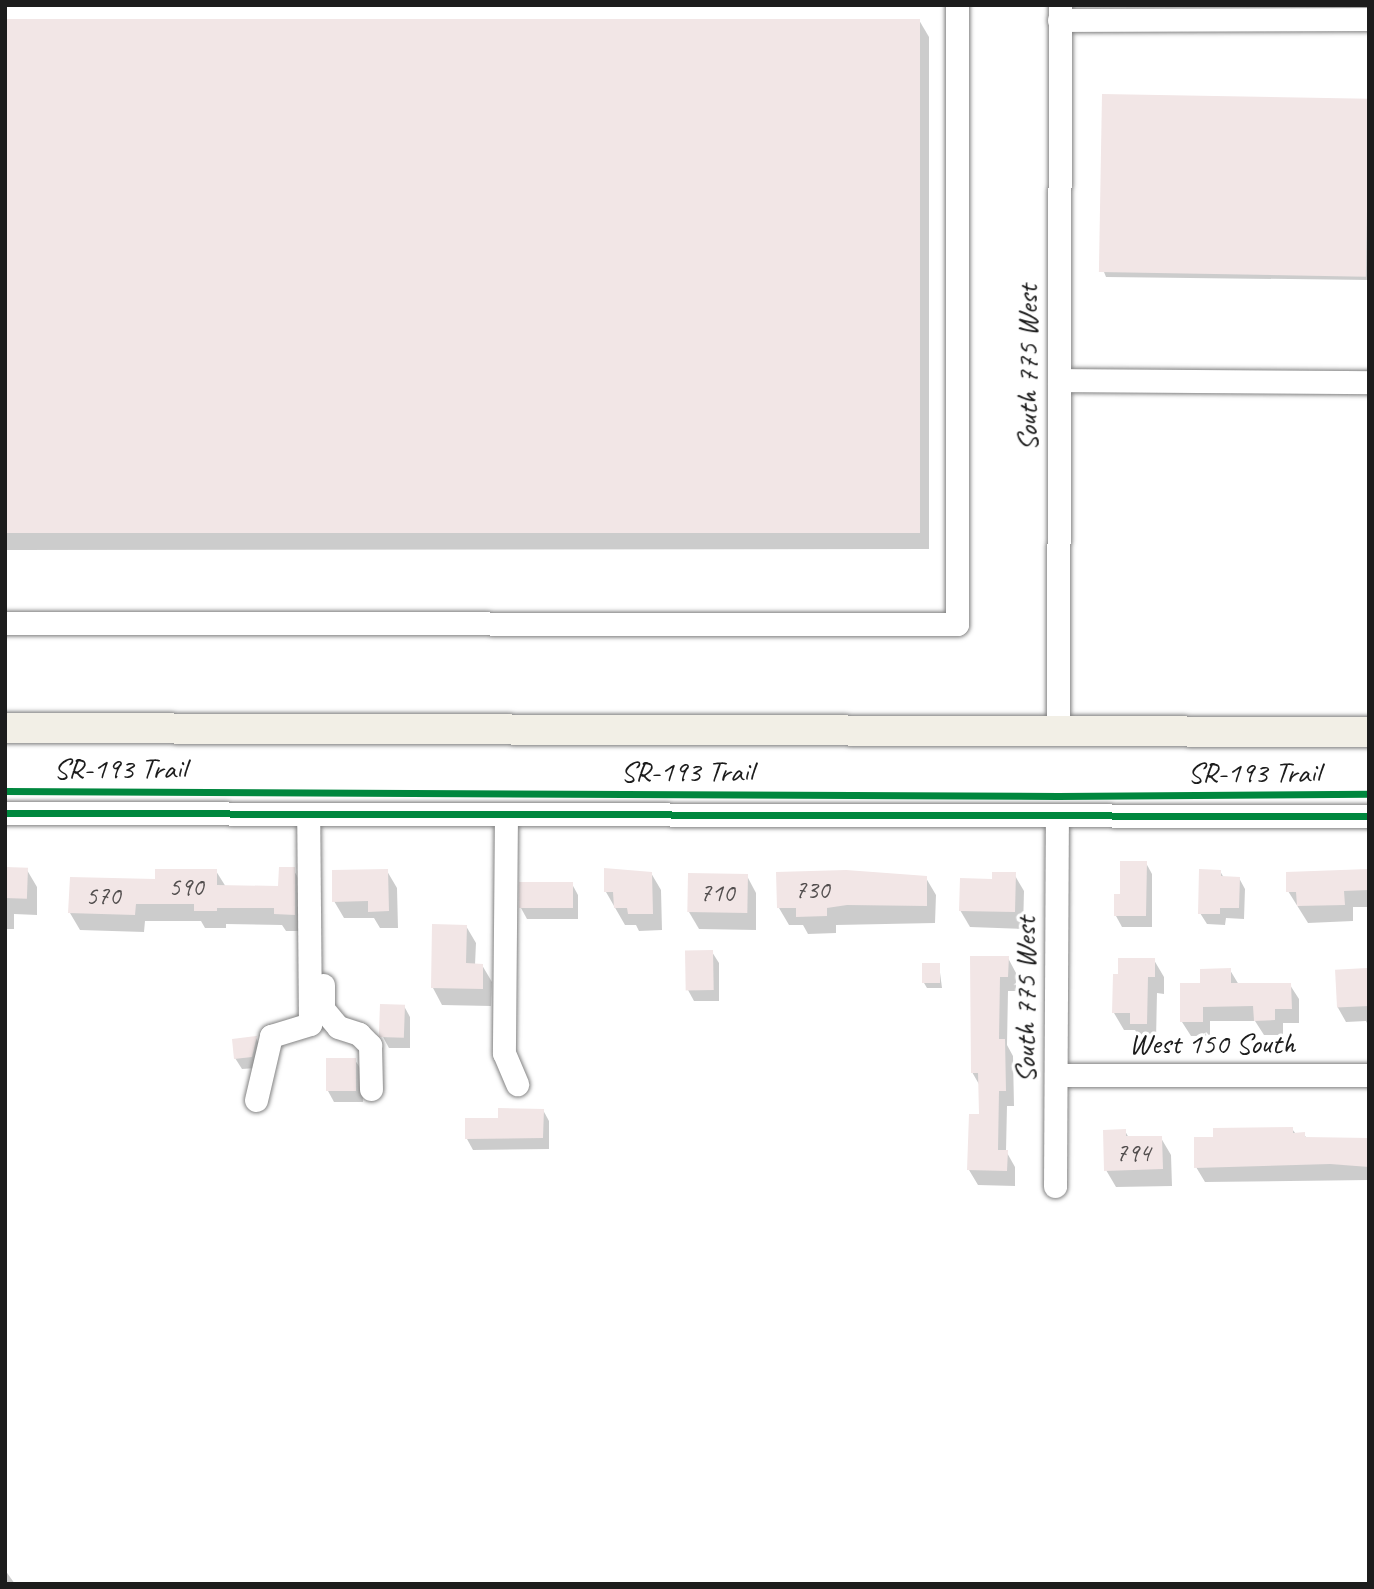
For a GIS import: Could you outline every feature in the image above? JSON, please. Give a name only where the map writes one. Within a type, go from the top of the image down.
[{"type":"main road","points":[[5,729],[1369,732]]},
{"type":"street","points":[[5,623],[957,624],[957,5]]},
{"type":"street","points":[[1060,13],[1369,19]]},
{"type":"street","name":"South 775 West","points":[[1058,731],[1060,13]]},
{"type":"street","points":[[1059,380],[1369,382]]},
{"type":"street","points":[[5,813],[1369,816]]},
{"type":"street","points":[[316,814],[323,1009],[338,1027],[359,1034],[370,1045],[371,1090]]},
{"type":"street","points":[[256,1100],[271,1036],[310,1024],[316,814]]},
{"type":"street","points":[[506,814],[504,1053],[517,1084]]},
{"type":"street","name":"South 775 West","points":[[1055,1186],[1057,815]]},
{"type":"street","name":"West 150 South","points":[[1056,1074],[1369,1074]]},
{"type":"building","points":[[5,19],[920,19],[920,533],[5,533]]},
{"type":"building","points":[[1102,94],[1369,99],[1366,277],[1099,272]]},
{"type":"building","points":[[1120,861],[1147,861],[1146,916],[1114,916],[1114,894],[1120,894]]},
{"type":"building","points":[[5,867],[28,868],[27,899],[5,898]]},
{"type":"building","points":[[279,867],[295,867],[295,915],[274,914],[274,908],[217,908],[217,911],[194,911],[194,904],[136,904],[135,915],[68,913],[70,877],[155,879],[155,869],[217,869],[217,885],[278,886]]},
{"type":"building","points":[[604,868],[652,872],[653,914],[628,914],[627,908],[614,908],[613,892],[604,892]]},
{"type":"building","points":[[388,869],[389,911],[368,912],[368,901],[332,902],[332,870]]},
{"type":"building","points":[[1199,869],[1221,870],[1221,876],[1240,877],[1239,908],[1220,908],[1220,914],[1198,914]]},
{"type":"building","points":[[1369,869],[1369,890],[1344,891],[1345,905],[1297,906],[1296,892],[1286,892],[1286,872]]},
{"type":"building","points":[[846,870],[927,876],[927,906],[847,905],[827,908],[827,916],[796,917],[796,908],[777,908],[776,872]]},
{"type":"building","points":[[992,872],[1016,872],[1015,912],[959,911],[960,878],[992,879]]},
{"type":"building","points":[[688,873],[748,874],[747,913],[687,912]]},
{"type":"building","points":[[519,882],[573,882],[573,908],[519,908]]},
{"type":"building","points":[[432,924],[467,925],[466,963],[483,964],[483,989],[431,988]]},
{"type":"building","points":[[685,950],[713,950],[714,990],[686,990]]},
{"type":"building","points":[[970,956],[1009,956],[1008,977],[1000,977],[999,1039],[1005,1039],[1006,1091],[999,1091],[998,1150],[1008,1150],[1007,1171],[967,1170],[969,1114],[979,1114],[978,1073],[971,1073]]},
{"type":"building","points":[[1118,958],[1155,958],[1155,977],[1148,977],[1147,1024],[1130,1024],[1130,1013],[1112,1013],[1113,974],[1118,974]]},
{"type":"building","points":[[922,963],[940,963],[940,983],[922,983]]},
{"type":"building","points":[[1231,968],[1231,983],[1291,983],[1292,1009],[1275,1009],[1275,1020],[1254,1021],[1253,1006],[1203,1007],[1203,1022],[1180,1022],[1180,983],[1200,983],[1200,969]]},
{"type":"building","points":[[1367,968],[1369,1006],[1337,1008],[1335,970]]},
{"type":"building","points":[[380,1004],[405,1005],[404,1038],[379,1037]]},
{"type":"building","points":[[257,1036],[252,1057],[234,1059],[232,1039]]},
{"type":"building","points":[[326,1058],[356,1058],[356,1091],[326,1091]]},
{"type":"building","points":[[498,1108],[544,1109],[543,1138],[465,1139],[465,1118],[498,1118]]},
{"type":"building","points":[[1293,1127],[1293,1133],[1305,1132],[1305,1137],[1369,1138],[1369,1167],[1330,1164],[1194,1168],[1194,1137],[1213,1137],[1213,1128]]},
{"type":"building","points":[[1126,1129],[1126,1136],[1162,1136],[1163,1169],[1104,1171],[1103,1130]]},
{"type":"cycle path","name":"SR-193 Trail","points":[[5,791],[1058,796],[1369,794]]},
{"type":"cycle path","points":[[5,813],[1369,816]]}]
